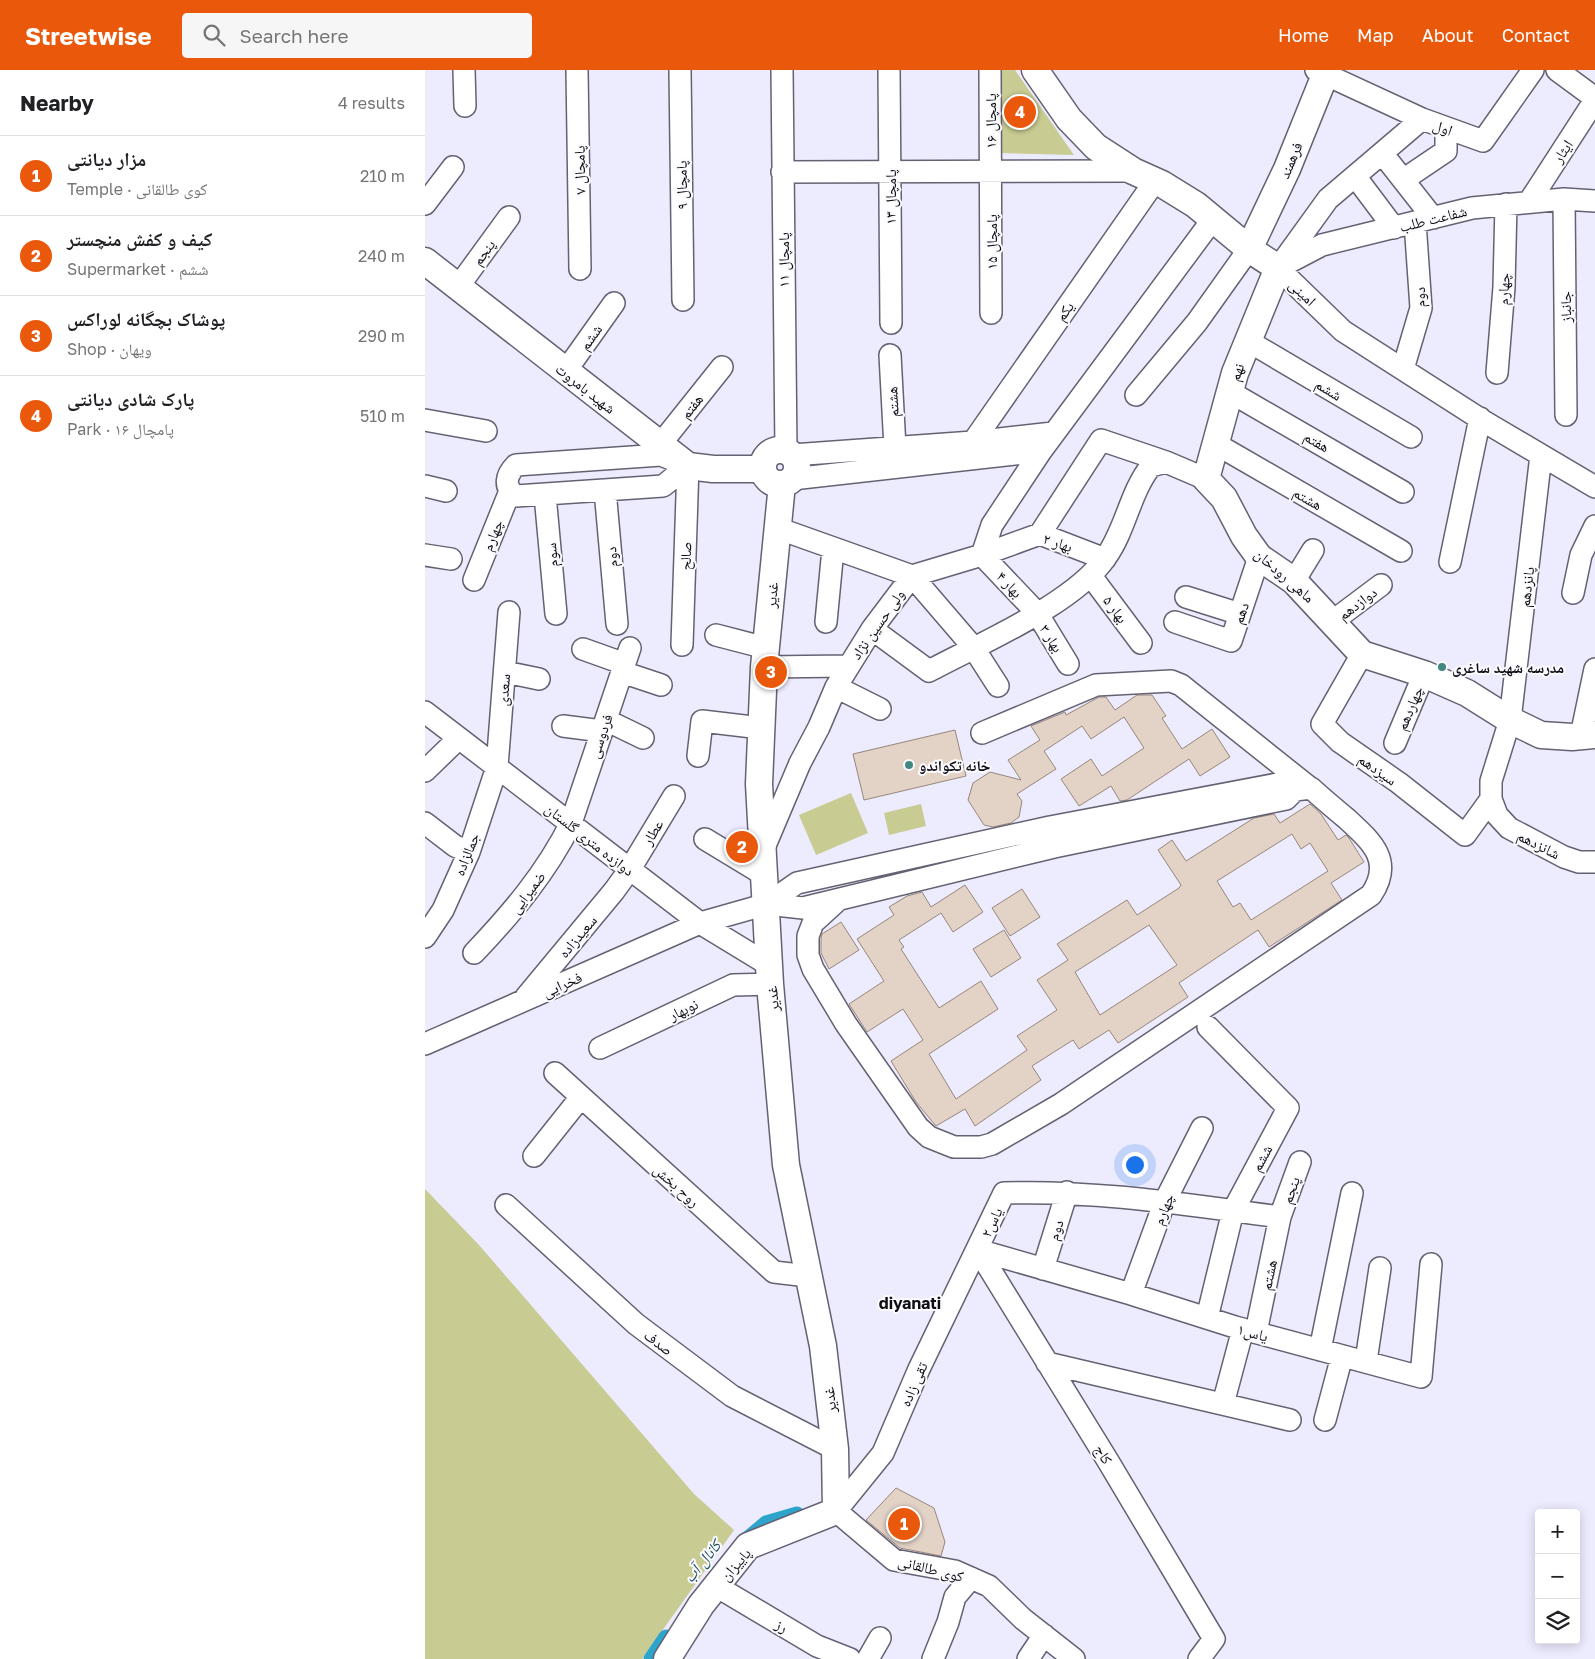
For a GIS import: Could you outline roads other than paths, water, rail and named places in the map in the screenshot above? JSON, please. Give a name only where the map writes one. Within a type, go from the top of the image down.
[{"type":"main road","name":"امینی","points":[[1035,70],[1069,119],[1096,147],[1196,205],[1249,249],[1278,268]]},
{"type":"main road","name":"فرهمند","points":[[1249,249],[1287,169],[1323,71]]},
{"type":"main road","name":"شهید بامروت","points":[[425,261],[659,446],[688,466],[713,469],[783,468]]},
{"type":"main road","name":"نهم","points":[[1206,479],[1229,392],[1278,268]]},
{"type":"main road","name":"غدیر","points":[[783,468],[765,658],[759,784],[766,876],[770,974],[786,1165],[823,1346],[835,1449],[836,1511]]},
{"type":"main road","name":"ماهی رودخان","points":[[1206,479],[1224,498],[1244,536],[1259,557],[1294,582],[1333,621],[1362,654]]},
{"type":"main road","points":[[1362,654],[1424,674],[1467,693],[1510,720],[1541,735],[1588,736]]},
{"type":"main road","name":"پاییزان","points":[[667,1659],[701,1605],[749,1546],[836,1511]]},
{"type":"street","points":[[464,70],[465,106]]},
{"type":"street","name":"پامچال ۷","points":[[577,70],[580,269]]},
{"type":"street","name":"پامچال ۹","points":[[680,70],[683,300]]},
{"type":"street","name":"پامچال ۱۱","points":[[782,70],[783,468]]},
{"type":"street","name":"پامچال ۱۳","points":[[889,70],[891,324]]},
{"type":"street","name":"پامچال ۱۶","points":[[990,70],[991,171]]},
{"type":"street","name":"اول","points":[[1323,71],[1422,119],[1483,141],[1533,70]]},
{"type":"street","points":[[1557,70],[1595,100]]},
{"type":"street","name":"ایثار","points":[[1529,202],[1595,100]]},
{"type":"street","points":[[1278,268],[1328,199],[1422,119]]},
{"type":"street","points":[[1403,180],[1446,151],[1446,128]]},
{"type":"street","points":[[1382,153],[1403,180],[1424,220]]},
{"type":"street","points":[[425,204],[453,168]]},
{"type":"street","points":[[782,172],[991,171],[1144,176]]},
{"type":"street","name":"پامچال ۱۵","points":[[991,171],[991,313]]},
{"type":"street","name":"یکم","points":[[974,450],[1144,176]]},
{"type":"street","points":[[1355,176],[1393,228]]},
{"type":"street","name":"شفاعت طلب","points":[[1278,268],[1322,245],[1472,208],[1564,199],[1595,201]]},
{"type":"street","name":"جانباز","points":[[1564,199],[1567,415]]},
{"type":"street","name":"چهارم","points":[[1497,374],[1504,287],[1506,204]]},
{"type":"street","name":"پنجم","points":[[458,287],[509,217]]},
{"type":"street","points":[[982,555],[992,525],[1053,433],[1213,219]]},
{"type":"street","name":"دوم","points":[[1403,369],[1421,308],[1424,220]]},
{"type":"street","points":[[1136,396],[1197,322],[1249,249]]},
{"type":"street","name":"امینی","points":[[1278,268],[1343,330],[1480,418],[1595,487]]},
{"type":"street","name":"ششم","points":[[565,372],[614,303]]},
{"type":"street","name":"ششم","points":[[1248,340],[1411,437]]},
{"type":"street","name":"هشتم","points":[[890,355],[895,448]]},
{"type":"street","name":"هفتم","points":[[659,446],[722,367]]},
{"type":"street","name":"هفتم","points":[[1229,392],[1403,492]]},
{"type":"street","points":[[1450,562],[1480,418]]},
{"type":"street","points":[[425,420],[486,431]]},
{"type":"street","points":[[783,468],[974,450],[1053,433]]},
{"type":"street","name":"ماهی رودخان","points":[[1040,534],[1101,440],[1166,462],[1206,479]]},
{"type":"street","name":"هشتم","points":[[1216,444],[1401,551]]},
{"type":"street","points":[[783,468],[895,448],[1041,451]]},
{"type":"street","name":"چهارم","points":[[474,580],[509,491],[508,473],[515,465],[661,455],[688,466]]},
{"type":"street","name":"پانزدهم","points":[[1510,720],[1541,455]]},
{"type":"street","points":[[872,629],[929,671],[1037,614],[1073,591],[1091,576],[1116,543],[1146,472],[1151,466],[1166,462]]},
{"type":"street","points":[[509,491],[516,496],[663,486],[688,466]]},
{"type":"street","name":"صالح","points":[[682,645],[688,466]]},
{"type":"street","points":[[425,486],[446,491]]},
{"type":"street","name":"دوم","points":[[605,490],[617,624]]},
{"type":"street","name":"سوم","points":[[545,495],[556,614]]},
{"type":"street","points":[[1573,593],[1581,555],[1595,526]]},
{"type":"street","points":[[777,528],[912,576],[973,647],[998,686]]},
{"type":"street","name":"بهار ۲","points":[[982,555],[1040,534],[1105,559]]},
{"type":"street","points":[[826,622],[833,549]]},
{"type":"street","points":[[1294,582],[1313,550]]},
{"type":"street","points":[[425,555],[451,559]]},
{"type":"street","name":"ولی حسین نژاد","points":[[764,848],[800,763],[819,727],[836,687],[872,629],[912,576],[982,555]]},
{"type":"street","name":"بهار ۴","points":[[982,555],[1037,614]]},
{"type":"street","name":"دهم","points":[[1175,622],[1231,641],[1259,557]]},
{"type":"street","name":"بهار ۵","points":[[1091,576],[1141,643]]},
{"type":"street","name":"دوازدهم","points":[[1333,621],[1381,585]]},
{"type":"street","points":[[1186,597],[1240,614]]},
{"type":"street","name":"سعدی","points":[[497,767],[509,612]]},
{"type":"street","name":"بهار ۳","points":[[1037,614],[1068,664]]},
{"type":"street","points":[[716,635],[765,658],[848,666]]},
{"type":"street","points":[[583,649],[626,661],[661,685]]},
{"type":"street","name":"سیزدهم","points":[[1362,654],[1322,724],[1340,742],[1399,783],[1465,835],[1491,799]]},
{"type":"street","name":"فردوسی","points":[[571,824],[626,661]]},
{"type":"street","points":[[1588,736],[1595,669]]},
{"type":"street","points":[[505,672],[539,679]]},
{"type":"street","name":"چهاردهم","points":[[1395,743],[1424,674]]},
{"type":"street","points":[[838,900],[813,923],[808,936],[808,955],[813,969],[846,1024],[918,1127],[929,1137],[954,1147],[981,1148],[1003,1138],[1061,1104],[1371,895],[1380,876],[1378,852],[1371,840],[1303,789],[1181,685],[1171,681],[1096,685],[982,733]]},
{"type":"street","points":[[836,687],[880,709]]},
{"type":"street","name":"دوازده متری گلستان","points":[[425,712],[700,923],[770,974]]},
{"type":"street","points":[[1491,799],[1491,781],[1510,720]]},
{"type":"street","points":[[698,756],[702,721],[761,728]]},
{"type":"street","points":[[563,726],[604,726],[643,738]]},
{"type":"street","points":[[425,771],[459,738]]},
{"type":"street","name":"جمالزاده","points":[[425,937],[443,910],[469,852],[497,767]]},
{"type":"street","points":[[700,923],[767,904],[797,883],[1052,837],[1286,799],[1303,789]]},
{"type":"street","name":"عطار","points":[[630,869],[674,796]]},
{"type":"street","name":"شانزدهم","points":[[1491,799],[1497,815],[1509,828],[1564,857],[1579,862],[1595,862]]},
{"type":"street","points":[[425,823],[455,846],[469,852]]},
{"type":"street","name":"ضمیرایی","points":[[474,953],[529,892],[571,824]]},
{"type":"street","points":[[767,904],[803,908],[838,900],[1052,837]]},
{"type":"street","points":[[705,839],[766,876]]},
{"type":"street","name":"سعیدزاده","points":[[522,1001],[630,869]]},
{"type":"street","name":"فخرایی","points":[[425,1044],[700,923]]},
{"type":"street","name":"نوبهار","points":[[600,1048],[733,985],[770,974]]},
{"type":"street","name":"ششم","points":[[1207,1027],[1287,1108],[1233,1211],[1207,1318]]},
{"type":"street","name":"روح بخش","points":[[555,1072],[773,1272],[809,1276]]},
{"type":"street","points":[[534,1156],[581,1097]]},
{"type":"street","name":"چهارم","points":[[1131,1294],[1165,1201],[1202,1128]]},
{"type":"street","name":"پنجم","points":[[1280,1217],[1300,1162]]},
{"type":"street","points":[[1067,1192],[1165,1201],[1280,1217]]},
{"type":"street","name":"دوم","points":[[1043,1269],[1067,1192]]},
{"type":"street","name":"یاس۲","points":[[978,1250],[1005,1193],[1067,1192]]},
{"type":"street","points":[[1320,1350],[1352,1193]]},
{"type":"street","name":"صدف","points":[[505,1205],[636,1324],[732,1396],[835,1449]]},
{"type":"street","name":"هشتم","points":[[1223,1404],[1249,1331],[1280,1217]]},
{"type":"street","name":"یاس۱","points":[[978,1250],[1131,1294],[1249,1331],[1421,1377],[1431,1264]]},
{"type":"street","name":"کاج","points":[[978,1250],[1108,1460],[1214,1640],[1199,1659]]},
{"type":"street","name":"تقی زاده","points":[[836,1511],[883,1453],[919,1368],[978,1250]]},
{"type":"street","points":[[1366,1361],[1381,1268]]},
{"type":"street","points":[[1325,1420],[1342,1356]]},
{"type":"street","points":[[1047,1363],[1290,1420]]},
{"type":"street","name":"کوی طالقانی","points":[[836,1511],[894,1560],[955,1571],[989,1586],[1074,1659]]},
{"type":"street","points":[[933,1659],[948,1622],[955,1597],[971,1578]]},
{"type":"street","name":"رز","points":[[716,1586],[815,1652],[850,1659]]},
{"type":"street","points":[[1028,1659],[1044,1635]]},
{"type":"street","points":[[869,1659],[879,1638]]},
{"type":"waterway","name":"کانال آب","points":[[747,1539],[766,1523],[797,1514]]},
{"type":"waterway","name":"کانال آب","points":[[651,1659],[666,1637]]},
{"type":"place","name":"پارک شادی دیانتی","points":[[1020,112]]},
{"type":"place","name":"مدرسه شهید ساغری","points":[[1442,667]]},
{"type":"place","name":"پوشاک بچگانه لوراکس","points":[[771,672]]},
{"type":"place","name":"خانه تکواندو","points":[[909,765]]},
{"type":"place","name":"کیف و کفش منچستر","points":[[742,847]]},
{"type":"place","name":"مزار دیانتی","points":[[904,1524]]},
{"type":"district","name":"diyanati","points":[[910,1303]]}]
